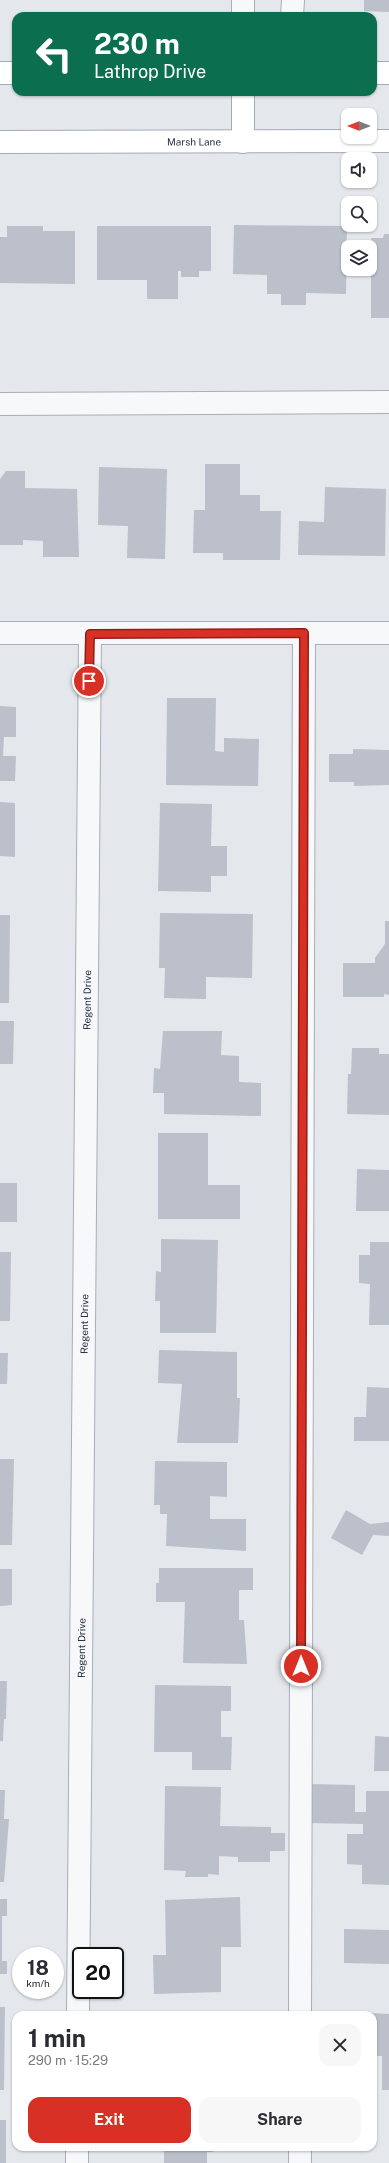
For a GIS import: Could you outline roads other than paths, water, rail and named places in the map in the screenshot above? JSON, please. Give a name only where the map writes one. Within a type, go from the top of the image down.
[{"type":"main road","points":[[0,73],[12,73]]},
{"type":"main road","points":[[377,73],[389,73]]},
{"type":"main road","points":[[243,96],[243,142]]},
{"type":"main road","name":"Marsh Lane","points":[[0,142],[389,141]]},
{"type":"street","points":[[243,0],[243,12]]},
{"type":"street","points":[[292,12],[293,0]]},
{"type":"street","points":[[0,404],[389,402]]},
{"type":"street","points":[[0,633],[389,633]]},
{"type":"street","points":[[300,2011],[304,633]]},
{"type":"street","name":"Regent Drive","points":[[78,2011],[90,634]]},
{"type":"street","points":[[77,2151],[77,2163]]},
{"type":"street","points":[[300,2151],[300,2163]]}]
